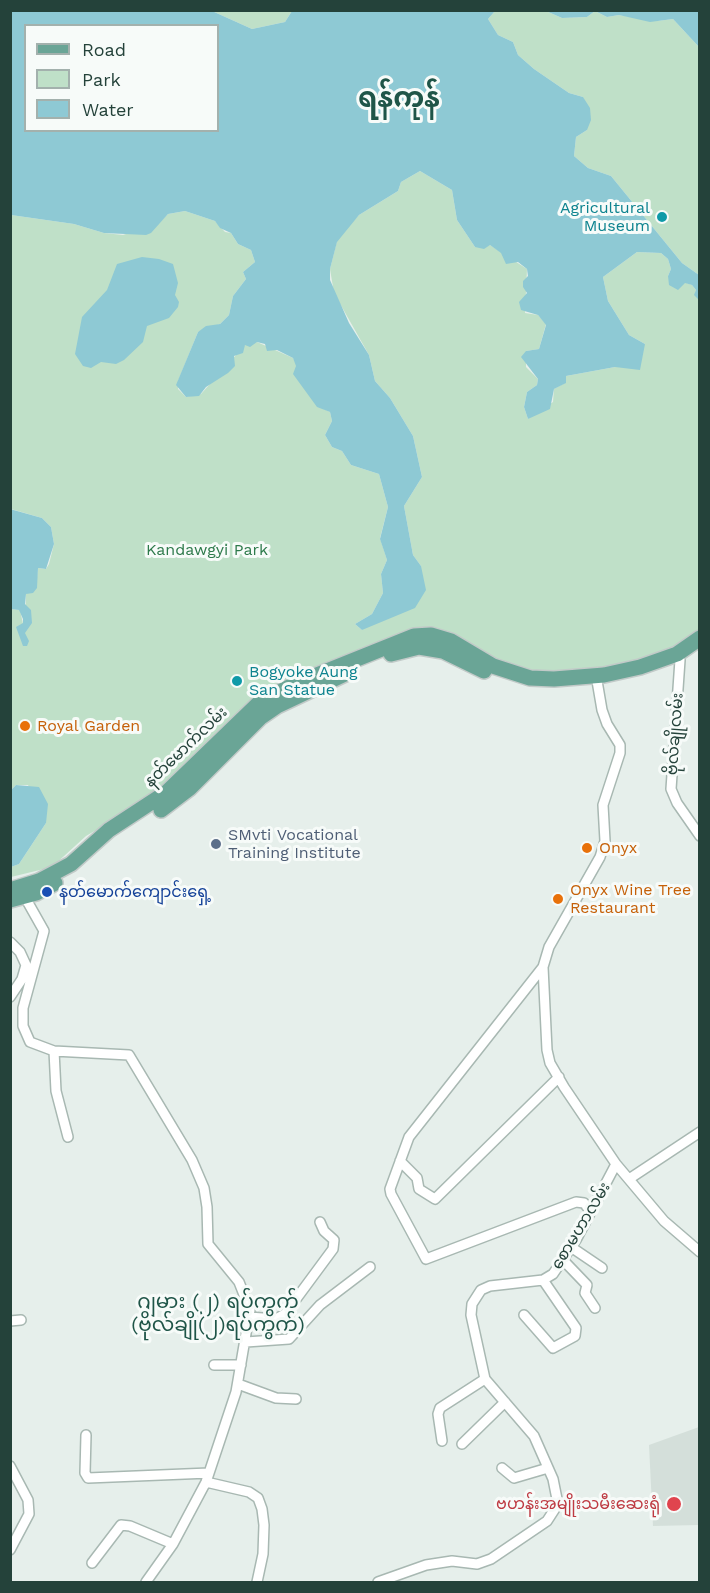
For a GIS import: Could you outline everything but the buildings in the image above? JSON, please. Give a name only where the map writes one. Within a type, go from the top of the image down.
[{"type":"main road","name":"နတ်မောက်လမ်း","points":[[679,657],[699,638]]},
{"type":"main road","name":"နတ်မောက်လမ်း","points":[[16,893],[65,877],[114,837],[164,808],[189,788],[216,753],[277,706],[369,663],[408,649],[419,647],[443,651],[500,677],[535,688],[596,679],[639,676],[699,648]]},
{"type":"street","name":"ဗိုလ်ချိုလမ်း","points":[[679,657],[671,789],[677,803],[699,836]]},
{"type":"street","points":[[596,679],[607,724],[620,745],[620,753],[603,805],[605,841],[600,857],[549,947],[543,967],[547,1050],[559,1077],[616,1164],[664,1221],[699,1252]]},
{"type":"street","points":[[16,893],[44,931],[23,1008],[23,1026],[30,1042],[54,1051],[129,1055],[192,1160],[206,1198],[208,1244],[239,1282],[250,1310],[238,1384],[207,1477],[173,1544],[146,1582]]},
{"type":"street","points":[[10,942],[20,952],[26,965],[22,979],[10,997]]},
{"type":"street","points":[[543,967],[409,1137],[390,1189],[426,1259],[576,1202],[584,1203],[591,1212]]},
{"type":"street","points":[[54,1051],[56,1091],[68,1137]]},
{"type":"street","points":[[400,1161],[417,1178],[419,1189],[435,1198],[559,1077]]},
{"type":"street","points":[[628,1179],[699,1132]]},
{"type":"street","name":"စောမဟာလမ်း","points":[[485,1379],[471,1304],[481,1290],[490,1286],[543,1280],[553,1274],[571,1247],[616,1164]]},
{"type":"street","points":[[249,1317],[281,1317],[327,1258],[335,1243],[324,1231],[320,1222]]},
{"type":"street","points":[[571,1247],[602,1268]]},
{"type":"street","points":[[563,1260],[587,1285],[585,1293],[595,1308]]},
{"type":"street","points":[[246,1342],[289,1339],[320,1305],[370,1267]]},
{"type":"street","points":[[524,1315],[553,1348],[575,1336],[576,1328],[543,1280]]},
{"type":"street","points":[[10,1322],[21,1320]]},
{"type":"street","points":[[214,1365],[241,1365]]},
{"type":"street","points":[[378,1582],[426,1565],[452,1562],[477,1564],[491,1559],[547,1521],[558,1504],[548,1468],[534,1436],[485,1379],[440,1408],[438,1414],[442,1442]]},
{"type":"street","points":[[238,1384],[276,1398],[296,1399]]},
{"type":"street","points":[[462,1444],[505,1402]]},
{"type":"street","points":[[86,1435],[85,1473],[88,1478],[207,1477],[249,1491],[258,1498],[264,1525],[263,1554],[257,1582]]},
{"type":"street","points":[[10,1466],[28,1500],[29,1514],[10,1550]]},
{"type":"street","points":[[502,1468],[514,1478],[548,1468]]},
{"type":"street","points":[[92,1563],[120,1525],[130,1526],[173,1544]]},
{"type":"shaded area","points":[[699,1427],[699,1525],[653,1526],[649,1445]]},
{"type":"green space","points":[[212,11],[292,11],[285,22],[252,29]]},
{"type":"green space","points":[[495,11],[546,11],[562,18],[587,17],[595,11],[607,17],[619,15],[657,21],[673,19],[699,47],[699,275],[682,263],[611,176],[588,168],[574,156],[576,137],[587,130],[583,97],[569,93],[518,55],[513,42],[498,35],[488,19]]},
{"type":"green space","name":"Kandawgyi Park","points":[[420,171],[452,190],[457,220],[475,247],[490,245],[527,269],[525,313],[538,315],[546,324],[539,349],[526,351],[526,367],[538,379],[537,385],[527,392],[524,407],[528,419],[553,402],[554,389],[565,383],[566,376],[615,367],[645,344],[629,335],[608,301],[603,277],[637,252],[661,253],[668,259],[671,269],[668,276],[692,285],[696,290],[695,295],[700,300],[699,634],[674,652],[622,669],[534,675],[496,663],[459,638],[343,658],[149,799],[86,836],[52,867],[11,877],[11,867],[19,864],[46,823],[28,785],[16,785],[11,790],[11,609],[20,610],[25,633],[26,594],[37,577],[38,568],[46,569],[49,564],[54,544],[51,527],[42,518],[11,509],[11,215],[74,224],[104,233],[123,235],[160,222],[168,214],[185,211],[215,221],[225,232],[231,233],[238,244],[251,250],[255,262],[243,272],[246,279],[233,296],[229,315],[220,324],[198,332],[178,381],[178,389],[186,397],[201,394],[245,345],[257,342],[293,358],[322,408],[330,412],[332,421],[325,435],[332,447],[342,451],[351,465],[379,474],[388,507],[380,538],[387,560],[381,574],[383,593],[372,614],[355,624],[362,630],[421,566],[413,555],[404,506],[422,477],[413,436],[390,398],[375,381],[369,355],[334,293],[330,269],[337,241],[344,230],[359,215],[398,191],[401,182]]},
{"type":"water","points":[[11,11],[212,11],[252,29],[285,22],[292,11],[495,11],[488,19],[498,35],[513,42],[518,55],[569,93],[583,97],[590,108],[591,120],[587,130],[576,137],[574,156],[588,168],[611,176],[682,263],[699,275],[699,300],[694,295],[696,290],[692,285],[685,283],[678,290],[669,285],[668,276],[671,269],[668,259],[661,253],[637,252],[603,277],[608,301],[629,335],[645,344],[640,370],[615,367],[566,376],[566,383],[554,389],[550,409],[528,419],[524,407],[527,392],[537,385],[538,379],[521,357],[526,351],[539,349],[546,325],[538,315],[521,310],[519,302],[527,293],[523,287],[523,281],[528,276],[527,269],[518,262],[506,264],[501,253],[490,245],[484,249],[475,247],[457,220],[452,190],[420,171],[401,182],[398,191],[359,215],[337,242],[330,269],[330,280],[349,323],[369,355],[375,381],[390,398],[413,436],[422,477],[404,506],[413,555],[421,566],[426,590],[415,608],[362,630],[355,624],[372,614],[383,593],[381,574],[387,560],[380,539],[388,507],[379,474],[351,465],[342,451],[332,447],[325,435],[332,421],[330,412],[317,407],[293,374],[296,366],[293,358],[277,350],[267,351],[265,344],[257,342],[250,347],[245,345],[243,353],[234,356],[235,366],[206,387],[199,396],[186,397],[176,385],[198,332],[206,326],[220,324],[229,315],[233,296],[246,279],[243,272],[255,262],[251,250],[238,244],[231,233],[220,228],[215,221],[185,211],[168,214],[151,233],[146,235],[104,233],[74,224],[11,215]]},
{"type":"water","points":[[546,11],[595,11],[587,17],[562,18]]},
{"type":"water","points":[[595,11],[699,11],[699,47],[673,19],[650,22],[619,15],[607,17]]},
{"type":"water","points":[[142,257],[173,264],[178,283],[175,295],[179,302],[178,307],[169,318],[147,326],[143,342],[124,360],[116,364],[101,362],[91,368],[83,366],[75,354],[82,317],[107,290],[117,264]]},
{"type":"water","points":[[10,509],[42,518],[51,527],[54,544],[46,569],[38,568],[37,588],[33,593],[26,594],[25,604],[31,610],[32,623],[25,633],[29,641],[27,646],[23,646],[16,627],[23,623],[23,619],[19,610],[11,609]]},
{"type":"water","points":[[16,785],[39,787],[48,804],[46,823],[19,864],[11,867],[11,790]]},
{"type":"place","name":"Agricultural Museum","points":[[662,217]]},
{"type":"place","name":"Bogyoke Aung San Statue","points":[[237,681]]},
{"type":"place","name":"Royal Garden","points":[[25,726]]},
{"type":"place","name":"SMvti Vocational Training Institute","points":[[216,844]]},
{"type":"place","name":"Onyx","points":[[587,848]]},
{"type":"place","name":"နတ်မောက်ကျောင်းရှေ့","points":[[47,892]]},
{"type":"place","name":"Onyx Wine Tree Restaurant","points":[[558,899]]},
{"type":"place","name":"ဗဟန်းအမျိုးသမီးဆေးရုံ","points":[[674,1504]]},
{"type":"district","name":"ရန်ကုန်","points":[[399,99]]},
{"type":"district","name":"ဂျမား (၂) ရပ်ကွက် (ဗိုလ်ချို(၂)ရပ်ကွက်)","points":[[218,1314]]}]
